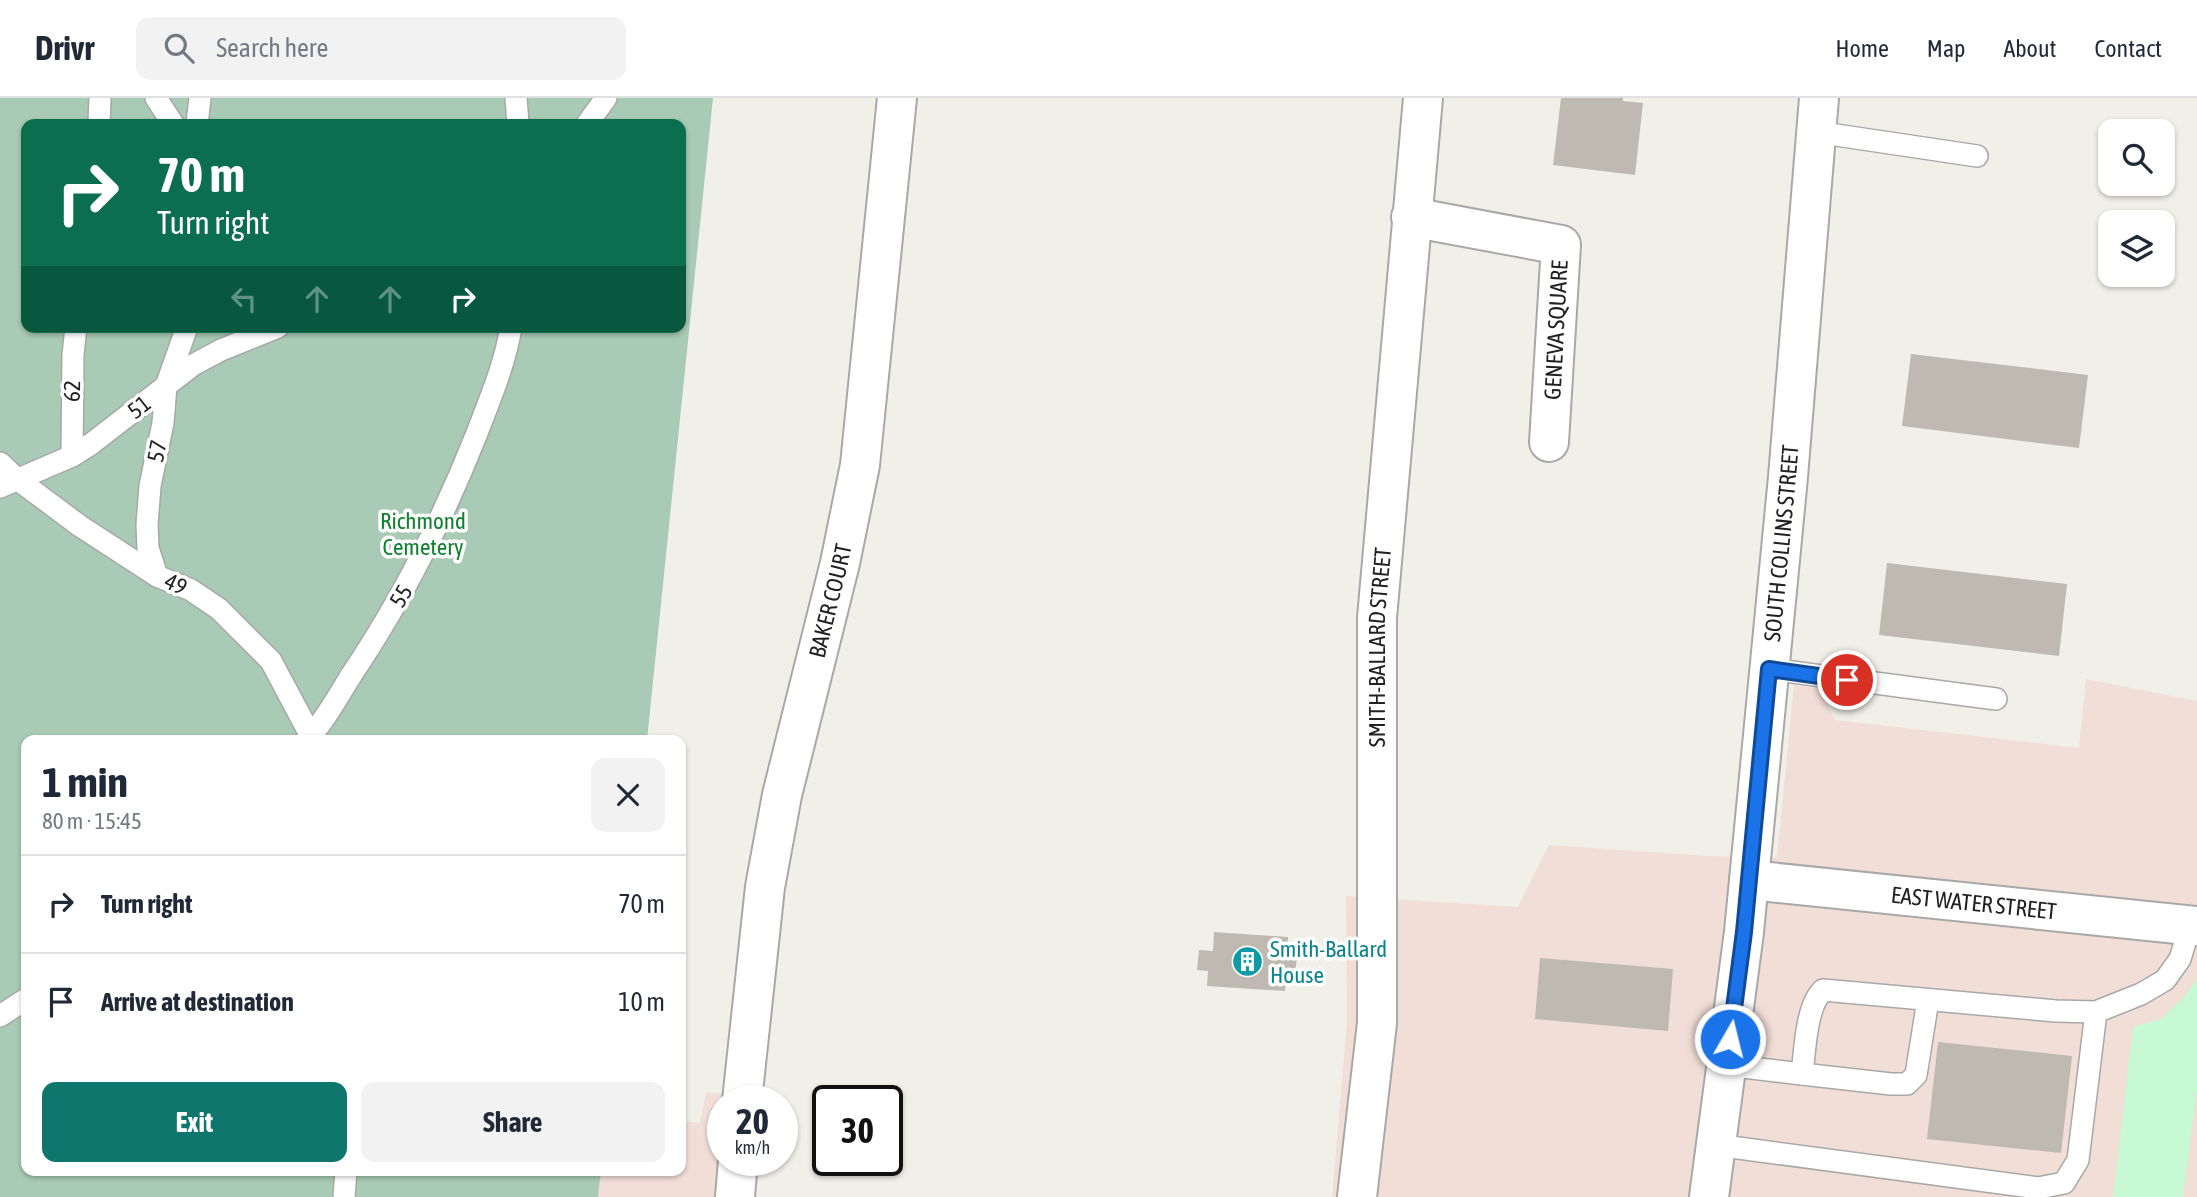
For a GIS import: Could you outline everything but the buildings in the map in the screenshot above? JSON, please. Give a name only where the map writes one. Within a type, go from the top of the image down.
[{"type":"street","name":"BAKER COURT","points":[[744,1085],[765,887],[782,795],[840,563],[860,465],[897,98]]},
{"type":"street","name":"SMITH-BALLARD STREET","points":[[1357,1197],[1377,1023],[1377,618],[1410,217],[1423,98]]},
{"type":"street","name":"SOUTH COLLINS STREET","points":[[1709,1197],[1749,880],[1789,464],[1818,115]]},
{"type":"street","name":"GENEVA SQUARE","points":[[1410,217],[1561,245],[1549,442]]},
{"type":"street","name":"EAST WATER STREET","points":[[1749,880],[2194,926]]},
{"type":"street","points":[[736,1197],[737,1176]]},
{"type":"lane","points":[[99,119],[100,98]]},
{"type":"lane","points":[[156,98],[170,119]]},
{"type":"lane","points":[[198,119],[200,98]]},
{"type":"lane","points":[[516,98],[518,119]]},
{"type":"lane","points":[[591,119],[606,98]]},
{"type":"lane","points":[[1818,115],[1977,156]]},
{"type":"lane","name":"62","points":[[72,456],[75,333]]},
{"type":"lane","name":"57","points":[[157,576],[148,548],[150,486],[163,423],[166,386],[185,333]]},
{"type":"lane","name":"51","points":[[8,483],[72,456],[193,365],[263,333]]},
{"type":"lane","name":"55","points":[[313,735],[381,632],[424,556],[466,462],[508,349],[510,333]]},
{"type":"lane","name":"49","points":[[0,463],[8,483],[157,576],[191,590],[219,609],[271,661],[308,735]]},
{"type":"lane","points":[[1769,669],[1996,699]]},
{"type":"lane","points":[[1802,1073],[1811,1015],[1816,996],[1823,989],[2056,1011],[2096,1012],[2141,994],[2165,980],[2180,959],[2194,926]]},
{"type":"lane","points":[[1726,1065],[1907,1084],[1916,1075],[1928,1000]]},
{"type":"lane","points":[[0,1016],[21,1002]]},
{"type":"lane","points":[[1716,1145],[2038,1188],[2064,1183],[2078,1160],[2096,1012]]},
{"type":"lane","points":[[344,1197],[346,1176]]},
{"type":"shaded area","points":[[2086,679],[2197,701],[2197,1197],[1332,1197],[1347,1023],[1346,896],[1518,907],[1549,845],[1777,858],[1794,685],[1819,688],[1835,720],[2079,748]]},
{"type":"shaded area","points":[[707,1092],[707,1176],[756,1176],[755,1197],[598,1197],[600,1176],[686,1176],[686,1122],[700,1123]]},
{"type":"green space","name":"Richmond Cemetery","points":[[0,98],[713,98],[648,735],[21,735],[21,1176],[600,1176],[598,1197],[0,1197]]},
{"type":"green space","points":[[2197,979],[2197,1090],[2183,1197],[2113,1197],[2133,1027],[2161,1019],[2185,996]]},
{"type":"place","name":"Smith-Ballard House","points":[[1247,962]]},
{"type":"route","points":[[1730,1039],[1744,932],[1769,669],[1847,680]]}]
